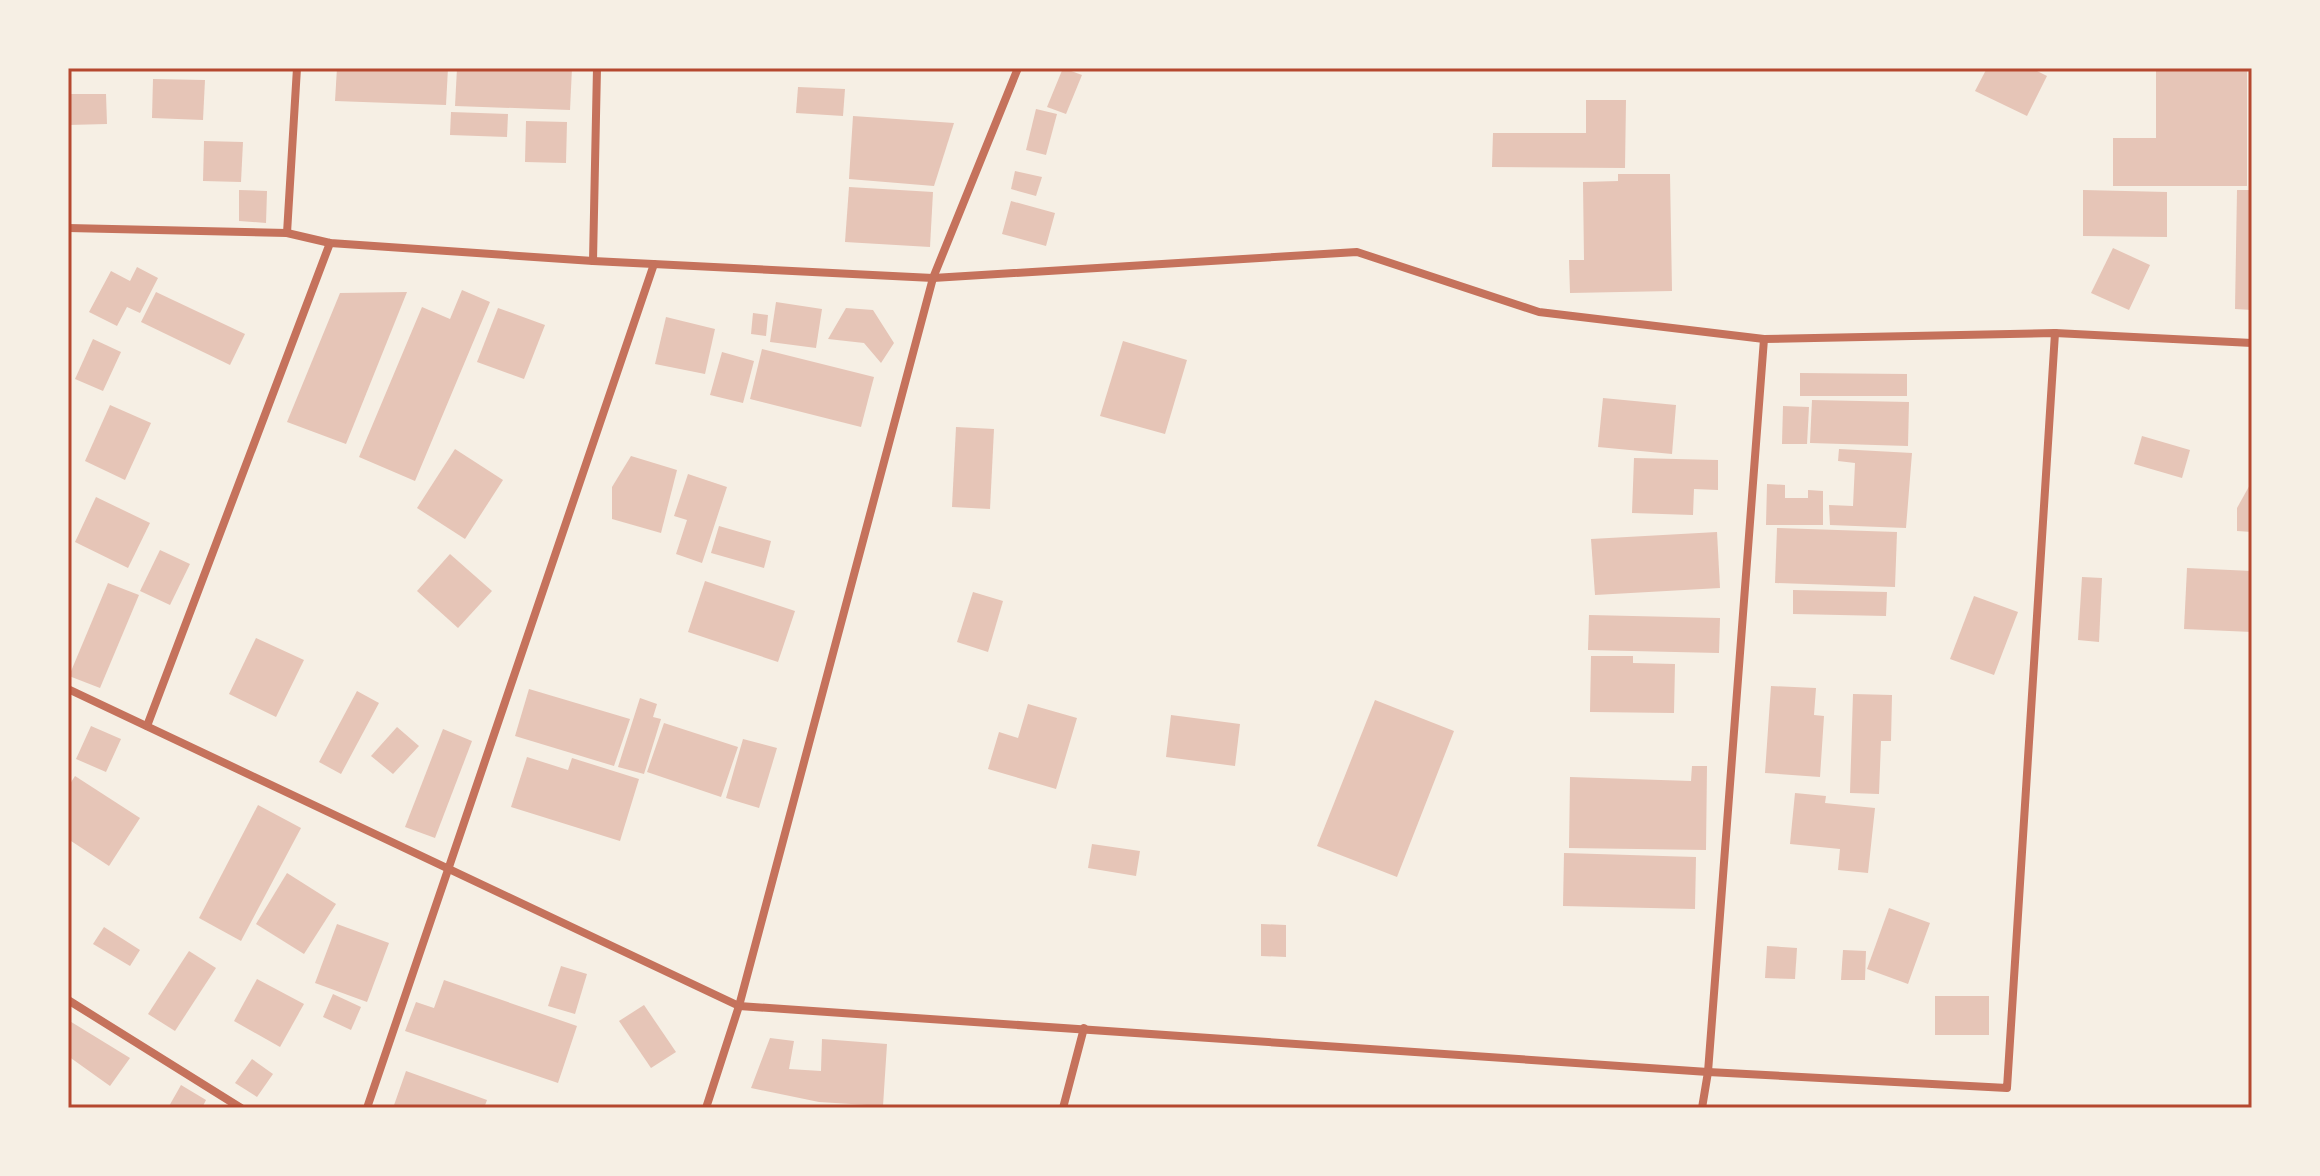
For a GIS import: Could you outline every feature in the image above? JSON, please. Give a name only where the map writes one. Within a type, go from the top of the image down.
[{"type":"street","points":[[287,233],[297,68]]},
{"type":"street","points":[[593,261],[597,68]]},
{"type":"street","points":[[706,1108],[739,1006],[933,278],[1018,68]]},
{"type":"street","points":[[68,228],[287,233],[330,243],[593,261],[933,278],[1357,252],[1539,312],[1764,339],[2055,333],[2252,343]]},
{"type":"street","points":[[147,726],[330,243]]},
{"type":"street","points":[[367,1108],[654,264]]},
{"type":"street","points":[[68,689],[739,1006],[1708,1072],[2007,1088],[2055,333]]},
{"type":"street","points":[[1702,1108],[1708,1072],[1764,339]]},
{"type":"street","points":[[68,1000],[241,1108]]},
{"type":"street","points":[[1063,1108],[1084,1028]]},
{"type":"building","points":[[337,68],[448,68],[446,105],[335,101]]},
{"type":"building","points":[[457,68],[572,68],[570,110],[455,106]]},
{"type":"building","points":[[1063,68],[1082,75],[1066,114],[1047,107]]},
{"type":"building","points":[[1987,68],[2031,68],[2047,76],[2027,116],[1975,91]]},
{"type":"building","points":[[2156,68],[2247,68],[2247,186],[2113,186],[2113,138],[2156,138]]},
{"type":"building","points":[[153,79],[205,80],[203,120],[152,118]]},
{"type":"building","points":[[798,87],[845,89],[843,116],[796,113]]},
{"type":"building","points":[[68,94],[106,94],[107,124],[68,125]]},
{"type":"building","points":[[1586,100],[1626,100],[1625,168],[1492,167],[1493,133],[1586,133]]},
{"type":"building","points":[[1036,109],[1057,114],[1046,155],[1026,150]]},
{"type":"building","points":[[451,112],[508,114],[507,137],[450,135]]},
{"type":"building","points":[[853,116],[954,123],[934,186],[849,179]]},
{"type":"building","points":[[526,121],[567,122],[566,163],[525,162]]},
{"type":"building","points":[[204,141],[243,142],[241,182],[203,181]]},
{"type":"building","points":[[1015,171],[1042,177],[1036,196],[1011,189]]},
{"type":"building","points":[[1618,174],[1670,174],[1672,291],[1570,293],[1569,260],[1584,260],[1583,182],[1618,181]]},
{"type":"building","points":[[849,187],[933,192],[930,247],[845,242]]},
{"type":"building","points":[[239,190],[267,191],[266,223],[239,221]]},
{"type":"building","points":[[2083,190],[2167,192],[2167,237],[2083,236]]},
{"type":"building","points":[[2237,190],[2252,190],[2252,310],[2235,309]]},
{"type":"building","points":[[1011,201],[1055,213],[1046,246],[1002,234]]},
{"type":"building","points":[[2113,248],[2150,265],[2129,310],[2091,293]]},
{"type":"building","points":[[137,267],[158,278],[140,313],[127,307],[117,326],[89,312],[111,271],[130,281]]},
{"type":"building","points":[[462,290],[490,302],[415,481],[359,457],[422,307],[450,319]]},
{"type":"building","points":[[156,292],[245,334],[230,365],[141,322]]},
{"type":"building","points":[[407,292],[346,444],[287,422],[340,293]]},
{"type":"building","points":[[776,302],[822,309],[816,348],[770,342]]},
{"type":"building","points":[[498,308],[545,325],[524,379],[477,362]]},
{"type":"building","points":[[846,308],[873,310],[894,343],[881,363],[864,343],[828,339]]},
{"type":"building","points":[[753,313],[768,315],[766,336],[751,334]]},
{"type":"building","points":[[666,317],[715,329],[705,374],[655,364]]},
{"type":"building","points":[[93,339],[121,352],[103,391],[75,379]]},
{"type":"building","points":[[1123,341],[1187,360],[1165,434],[1100,416]]},
{"type":"building","points":[[762,349],[874,377],[861,427],[750,399]]},
{"type":"building","points":[[722,352],[754,361],[743,403],[710,395]]},
{"type":"building","points":[[1800,373],[1907,374],[1907,396],[1800,396]]},
{"type":"building","points":[[1603,398],[1676,405],[1672,454],[1598,447]]},
{"type":"building","points":[[1812,400],[1909,402],[1908,446],[1810,443]]},
{"type":"building","points":[[110,405],[151,423],[125,480],[85,461]]},
{"type":"building","points":[[1783,406],[1809,407],[1807,444],[1782,444]]},
{"type":"building","points":[[956,427],[994,429],[990,509],[952,507]]},
{"type":"building","points":[[2142,436],[2190,450],[2182,478],[2134,464]]},
{"type":"building","points":[[455,449],[503,480],[465,539],[417,508]]},
{"type":"building","points":[[1839,449],[1912,453],[1906,528],[1830,525],[1829,505],[1853,506],[1855,463],[1838,461]]},
{"type":"building","points":[[631,456],[677,470],[661,533],[612,519],[612,487]]},
{"type":"building","points":[[1634,458],[1718,460],[1718,490],[1694,489],[1693,515],[1632,513]]},
{"type":"building","points":[[688,474],[727,487],[702,563],[676,554],[687,520],[674,516]]},
{"type":"building","points":[[2252,481],[2252,532],[2237,531],[2237,508]]},
{"type":"building","points":[[1767,484],[1785,485],[1785,498],[1808,498],[1808,490],[1823,491],[1823,525],[1766,525]]},
{"type":"building","points":[[96,497],[150,523],[128,568],[75,542]]},
{"type":"building","points":[[719,526],[771,541],[764,568],[711,553]]},
{"type":"building","points":[[1777,528],[1897,532],[1895,587],[1775,583]]},
{"type":"building","points":[[1717,532],[1720,588],[1595,595],[1591,539]]},
{"type":"building","points":[[160,550],[190,564],[170,605],[140,591]]},
{"type":"building","points":[[450,554],[492,591],[458,628],[417,591]]},
{"type":"building","points":[[2187,568],[2252,571],[2252,632],[2184,629]]},
{"type":"building","points":[[2082,577],[2102,578],[2099,642],[2078,640]]},
{"type":"building","points":[[705,581],[795,611],[778,662],[688,632]]},
{"type":"building","points":[[108,583],[139,595],[100,688],[69,676]]},
{"type":"building","points":[[1793,590],[1887,592],[1886,616],[1793,614]]},
{"type":"building","points":[[973,592],[1003,601],[988,652],[957,642]]},
{"type":"building","points":[[1974,596],[2018,612],[1994,675],[1950,659]]},
{"type":"building","points":[[1589,615],[1720,618],[1719,653],[1588,650]]},
{"type":"building","points":[[256,638],[304,660],[276,717],[229,694]]},
{"type":"building","points":[[1591,656],[1633,656],[1633,663],[1675,664],[1674,713],[1590,712]]},
{"type":"building","points":[[1771,686],[1816,688],[1814,715],[1824,716],[1820,777],[1765,773]]},
{"type":"building","points":[[529,689],[630,719],[614,766],[515,736]]},
{"type":"building","points":[[357,691],[379,703],[341,774],[319,762]]},
{"type":"building","points":[[1853,694],[1892,695],[1891,741],[1881,741],[1879,794],[1850,793]]},
{"type":"building","points":[[640,698],[657,704],[653,717],[661,719],[644,774],[618,767]]},
{"type":"building","points":[[1375,700],[1454,731],[1397,877],[1317,846]]},
{"type":"building","points":[[1028,704],[1077,718],[1056,789],[988,769],[999,732],[1018,738]]},
{"type":"building","points":[[1171,715],[1240,724],[1235,766],[1166,757]]},
{"type":"building","points":[[664,723],[738,747],[721,797],[647,772]]},
{"type":"building","points":[[91,726],[121,739],[106,772],[76,759]]},
{"type":"building","points":[[397,727],[419,746],[393,774],[371,756]]},
{"type":"building","points":[[443,729],[472,741],[435,838],[405,827]]},
{"type":"building","points":[[743,739],[777,748],[759,808],[726,798]]},
{"type":"building","points":[[527,757],[568,770],[572,758],[639,779],[620,841],[511,807]]},
{"type":"building","points":[[1692,766],[1707,766],[1706,850],[1569,848],[1570,777],[1691,781]]},
{"type":"building","points":[[75,776],[140,818],[109,866],[68,839],[68,787]]},
{"type":"building","points":[[1795,793],[1826,796],[1825,803],[1875,808],[1868,873],[1838,870],[1840,849],[1790,844]]},
{"type":"building","points":[[258,805],[301,828],[241,941],[199,918]]},
{"type":"building","points":[[1092,844],[1140,851],[1136,876],[1088,868]]},
{"type":"building","points":[[1564,853],[1696,857],[1695,909],[1563,906]]},
{"type":"building","points":[[287,873],[336,904],[304,954],[256,924]]},
{"type":"building","points":[[1889,908],[1930,923],[1908,984],[1867,969]]},
{"type":"building","points":[[337,924],[389,943],[367,1002],[315,983]]},
{"type":"building","points":[[1261,924],[1286,925],[1286,957],[1261,956]]},
{"type":"building","points":[[104,927],[140,950],[130,966],[93,944]]},
{"type":"building","points":[[1767,946],[1797,948],[1795,979],[1765,978]]},
{"type":"building","points":[[1843,950],[1866,951],[1865,980],[1841,980]]},
{"type":"building","points":[[189,951],[216,968],[175,1031],[148,1014]]},
{"type":"building","points":[[561,966],[587,974],[575,1014],[548,1006]]},
{"type":"building","points":[[257,979],[304,1004],[280,1047],[234,1021]]},
{"type":"building","points":[[444,980],[577,1026],[558,1083],[405,1031],[416,1002],[434,1008]]},
{"type":"building","points":[[333,994],[361,1007],[351,1030],[323,1017]]},
{"type":"building","points":[[1935,996],[1989,996],[1989,1035],[1935,1035]]},
{"type":"building","points":[[644,1005],[676,1052],[651,1068],[619,1021]]},
{"type":"building","points":[[68,1020],[130,1058],[110,1086],[68,1056]]},
{"type":"building","points":[[770,1038],[794,1041],[789,1069],[821,1071],[822,1039],[887,1044],[883,1106],[819,1102],[751,1088]]},
{"type":"building","points":[[252,1059],[273,1074],[257,1097],[235,1083]]},
{"type":"building","points":[[406,1071],[487,1100],[484,1108],[393,1108]]},
{"type":"building","points":[[181,1085],[206,1100],[202,1108],[168,1108]]}]
